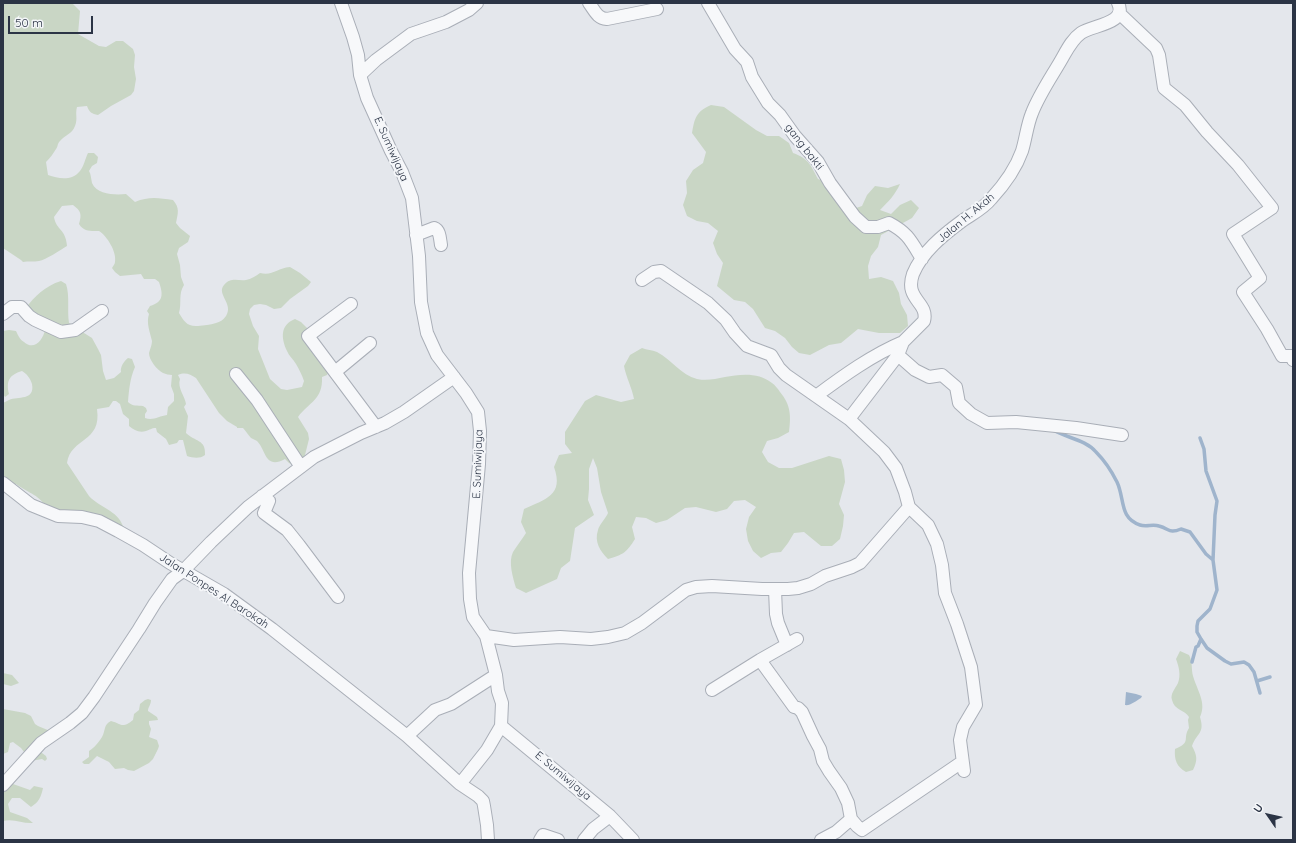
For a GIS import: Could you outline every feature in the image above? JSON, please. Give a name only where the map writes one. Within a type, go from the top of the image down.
[{"type":"street","name":"E. Sumiwijaya","points":[[341,3],[353,36],[358,55],[360,75],[367,98],[402,172],[412,198],[421,302],[427,333],[437,355],[466,393],[478,412],[480,431],[479,464],[469,573],[470,599],[473,617],[486,636],[496,675],[498,691],[502,703],[501,726],[610,816],[633,840]]},
{"type":"street","points":[[360,75],[376,60],[411,34],[446,22],[468,10],[477,3]]},
{"type":"street","points":[[589,3],[597,15],[601,18],[607,19],[657,9]]},
{"type":"street","name":"gang bakti","points":[[708,3],[735,49],[747,62],[752,77],[768,103],[780,115],[795,136],[818,162],[830,183],[855,217],[866,227],[878,227],[889,223],[902,230],[922,259]]},
{"type":"street","points":[[1119,8],[1156,48],[1159,55],[1164,88],[1185,105],[1238,165],[1272,208],[1233,234],[1260,278],[1243,292],[1268,330],[1282,356],[1292,356],[1293,360]]},
{"type":"street","name":"Jalan H. Akah","points":[[849,419],[898,355],[903,342],[924,321],[924,311],[912,293],[911,282],[918,264],[943,236],[990,201],[1007,178],[1022,152],[1029,122],[1036,104],[1072,41],[1082,32],[1113,21],[1117,17],[1119,8]]},
{"type":"street","points":[[416,235],[436,228],[438,230],[442,245]]},
{"type":"street","points":[[642,280],[654,272],[661,271],[696,294],[726,320],[747,346],[771,355],[782,372],[849,419],[884,452],[896,468],[909,507],[928,525],[937,544],[942,565],[945,593],[971,667],[976,705],[963,727],[960,740],[963,766],[862,830],[851,819],[848,803],[841,788],[823,761],[820,749],[802,712],[798,708],[794,707],[760,660]]},
{"type":"street","points":[[351,304],[308,336],[376,427]]},
{"type":"street","points":[[3,314],[12,307],[21,308],[35,320],[61,332],[75,330],[102,311]]},
{"type":"street","points":[[816,396],[837,380],[879,353],[903,342]]},
{"type":"street","points":[[334,372],[370,343]]},
{"type":"street","points":[[898,355],[915,370],[929,377],[942,375],[956,387],[959,403],[971,414],[987,423],[1016,422],[1076,428],[1122,435]]},
{"type":"street","points":[[236,374],[257,400],[301,467]]},
{"type":"street","points":[[3,785],[41,743],[82,713],[172,580],[248,507],[301,467],[321,454],[404,412],[454,377]]},
{"type":"street","name":"Jalan Ponpes Al Barokah","points":[[3,483],[31,505],[58,516],[82,517],[99,521],[143,545],[183,571],[224,594],[272,629],[407,736],[460,784],[478,796],[483,801],[488,840]]},
{"type":"street","points":[[262,496],[269,501],[264,513],[287,530],[338,597]]},
{"type":"street","points":[[486,636],[514,640],[560,637],[591,639],[608,637],[625,633],[642,623],[686,590],[696,587],[712,586],[788,589],[805,586],[825,576],[852,567],[860,562],[909,507]]},
{"type":"street","points":[[712,690],[792,642],[778,623],[776,589]]},
{"type":"street","points":[[407,736],[436,710],[451,704],[496,675]]},
{"type":"street","points":[[460,784],[487,750],[501,726]]},
{"type":"street","points":[[584,840],[593,829],[610,816]]},
{"type":"street","points":[[821,840],[836,832],[851,819]]},
{"type":"street","points":[[540,840],[543,835],[558,840]]},
{"type":"green space","points":[[3,3],[72,3],[80,11],[78,34],[99,46],[106,47],[116,41],[123,41],[133,49],[135,55],[134,67],[136,79],[134,91],[131,95],[98,115],[91,112],[87,106],[77,107],[74,129],[59,142],[57,148],[46,162],[48,175],[69,178],[77,174],[81,169],[88,153],[94,153],[98,157],[97,163],[92,166],[89,171],[92,183],[98,190],[112,194],[126,194],[135,202],[149,198],[173,200],[178,208],[176,223],[190,236],[188,242],[179,248],[177,254],[184,285],[181,292],[179,313],[186,323],[191,326],[198,326],[214,324],[224,319],[228,312],[228,307],[223,296],[222,288],[229,281],[246,280],[260,273],[272,273],[290,267],[311,282],[281,308],[274,309],[266,305],[254,305],[250,309],[249,314],[253,326],[259,336],[258,349],[270,379],[281,389],[287,390],[302,387],[304,381],[297,366],[288,353],[283,337],[284,328],[295,319],[301,322],[310,331],[329,370],[327,375],[322,377],[322,385],[318,396],[298,417],[308,433],[309,439],[304,459],[295,466],[285,459],[278,462],[270,461],[257,441],[251,438],[243,428],[237,428],[219,413],[196,378],[183,374],[178,375],[180,379],[180,389],[186,404],[184,407],[188,416],[186,433],[202,443],[205,450],[205,455],[196,458],[187,456],[183,440],[179,440],[177,443],[169,445],[166,439],[157,432],[156,428],[141,432],[133,429],[129,426],[129,419],[123,414],[120,404],[113,401],[109,407],[97,409],[95,428],[91,434],[74,448],[70,455],[67,463],[89,496],[98,504],[117,516],[123,526],[119,531],[49,511],[38,497],[16,484],[14,486],[3,475],[3,403],[9,400],[25,397],[31,393],[32,384],[27,375],[22,371],[11,377],[8,382],[9,394],[5,397],[3,394],[3,331],[16,331],[21,340],[28,344],[35,345],[38,343],[45,330],[25,309],[41,292],[55,283],[61,281],[66,284],[68,293],[69,323],[81,328],[84,333],[92,338],[101,355],[106,380],[114,378],[121,372],[125,361],[128,358],[132,359],[135,367],[129,389],[128,402],[133,405],[143,406],[146,408],[147,411],[145,418],[153,419],[167,415],[168,407],[174,401],[174,394],[171,386],[172,375],[158,370],[149,356],[152,341],[148,324],[149,314],[147,311],[150,306],[160,300],[162,294],[159,282],[155,279],[144,279],[141,274],[120,276],[115,272],[112,268],[115,264],[115,258],[111,245],[99,231],[88,230],[81,227],[79,224],[80,213],[76,207],[73,205],[62,206],[54,217],[57,225],[65,236],[67,246],[49,257],[39,261],[23,262],[3,248]]},
{"type":"green space","points":[[711,105],[724,107],[756,130],[767,136],[779,136],[789,143],[793,153],[803,157],[806,160],[818,179],[842,188],[845,200],[850,210],[862,206],[867,195],[875,186],[888,188],[900,184],[894,195],[880,210],[891,214],[900,205],[911,200],[919,208],[912,218],[881,235],[878,247],[871,256],[868,266],[869,279],[881,277],[893,281],[899,293],[901,304],[907,315],[908,326],[900,333],[879,333],[858,329],[841,343],[829,345],[810,355],[799,353],[785,338],[775,331],[765,328],[753,309],[745,302],[734,300],[717,286],[723,263],[717,254],[713,243],[718,231],[708,223],[697,221],[687,216],[683,205],[687,193],[686,181],[693,170],[703,163],[706,152],[692,133],[694,123],[699,113]]},
{"type":"green space","points":[[642,348],[657,352],[681,371],[697,379],[711,380],[737,375],[755,375],[767,379],[774,385],[784,397],[788,406],[790,416],[789,432],[778,438],[767,441],[762,452],[768,462],[779,468],[792,468],[829,456],[841,459],[845,482],[839,504],[844,515],[840,539],[832,546],[821,546],[804,532],[794,533],[781,552],[771,553],[761,558],[753,551],[748,541],[746,529],[749,517],[756,507],[745,500],[734,501],[727,509],[716,512],[696,507],[685,508],[667,520],[656,523],[646,518],[636,517],[632,527],[635,539],[627,550],[608,559],[602,553],[597,542],[599,528],[608,513],[601,492],[597,468],[593,458],[589,469],[588,500],[594,515],[575,528],[570,561],[561,568],[557,579],[526,593],[516,588],[511,560],[513,552],[526,533],[521,522],[524,509],[546,499],[555,490],[557,484],[554,467],[559,455],[572,453],[565,444],[565,432],[585,401],[596,395],[621,402],[634,399],[624,366],[630,355]]},
{"type":"green space","points":[[1180,651],[1189,655],[1193,676],[1202,702],[1202,712],[1200,717],[1202,727],[1192,746],[1196,755],[1196,763],[1193,770],[1186,772],[1180,768],[1177,763],[1175,749],[1180,747],[1185,742],[1189,728],[1189,717],[1175,706],[1172,698],[1172,694],[1179,680],[1179,671],[1176,659]]},
{"type":"green space","points":[[3,673],[12,675],[19,683],[11,686],[3,684]]},
{"type":"green space","points":[[148,699],[151,700],[151,703],[148,711],[157,717],[158,720],[149,721],[151,729],[149,737],[157,740],[159,746],[153,759],[149,763],[134,771],[124,768],[115,769],[109,762],[97,756],[89,764],[84,764],[82,762],[89,757],[89,751],[101,739],[108,723],[111,721],[124,725],[129,723],[133,720],[134,714],[139,710],[140,704]]},
{"type":"green space","points":[[3,709],[25,713],[31,716],[35,724],[50,731],[38,750],[46,756],[47,759],[45,761],[42,759],[31,761],[21,748],[13,742],[10,743],[8,752],[3,754]]},
{"type":"green space","points":[[5,783],[30,790],[34,786],[43,788],[39,799],[31,807],[20,798],[12,798],[8,804],[10,812],[27,818],[33,823],[11,820],[3,821],[3,784]]},
{"type":"water","points":[[1126,692],[1142,696],[1133,703],[1125,705]]},
{"type":"waterway","points":[[1053,430],[1082,442],[1092,448],[1099,455],[1113,474],[1117,482],[1126,513],[1133,522],[1142,526],[1154,525],[1172,531],[1181,529],[1190,532],[1206,554],[1213,560]]},
{"type":"waterway","points":[[1200,438],[1204,449],[1206,471],[1217,501],[1213,560],[1217,590],[1210,609],[1198,621],[1197,632],[1207,648],[1225,661],[1231,664],[1244,662],[1249,665],[1254,672],[1260,693]]},
{"type":"waterway","points":[[1192,662],[1196,647],[1201,639]]},
{"type":"waterway","points":[[1257,681],[1270,677]]}]
